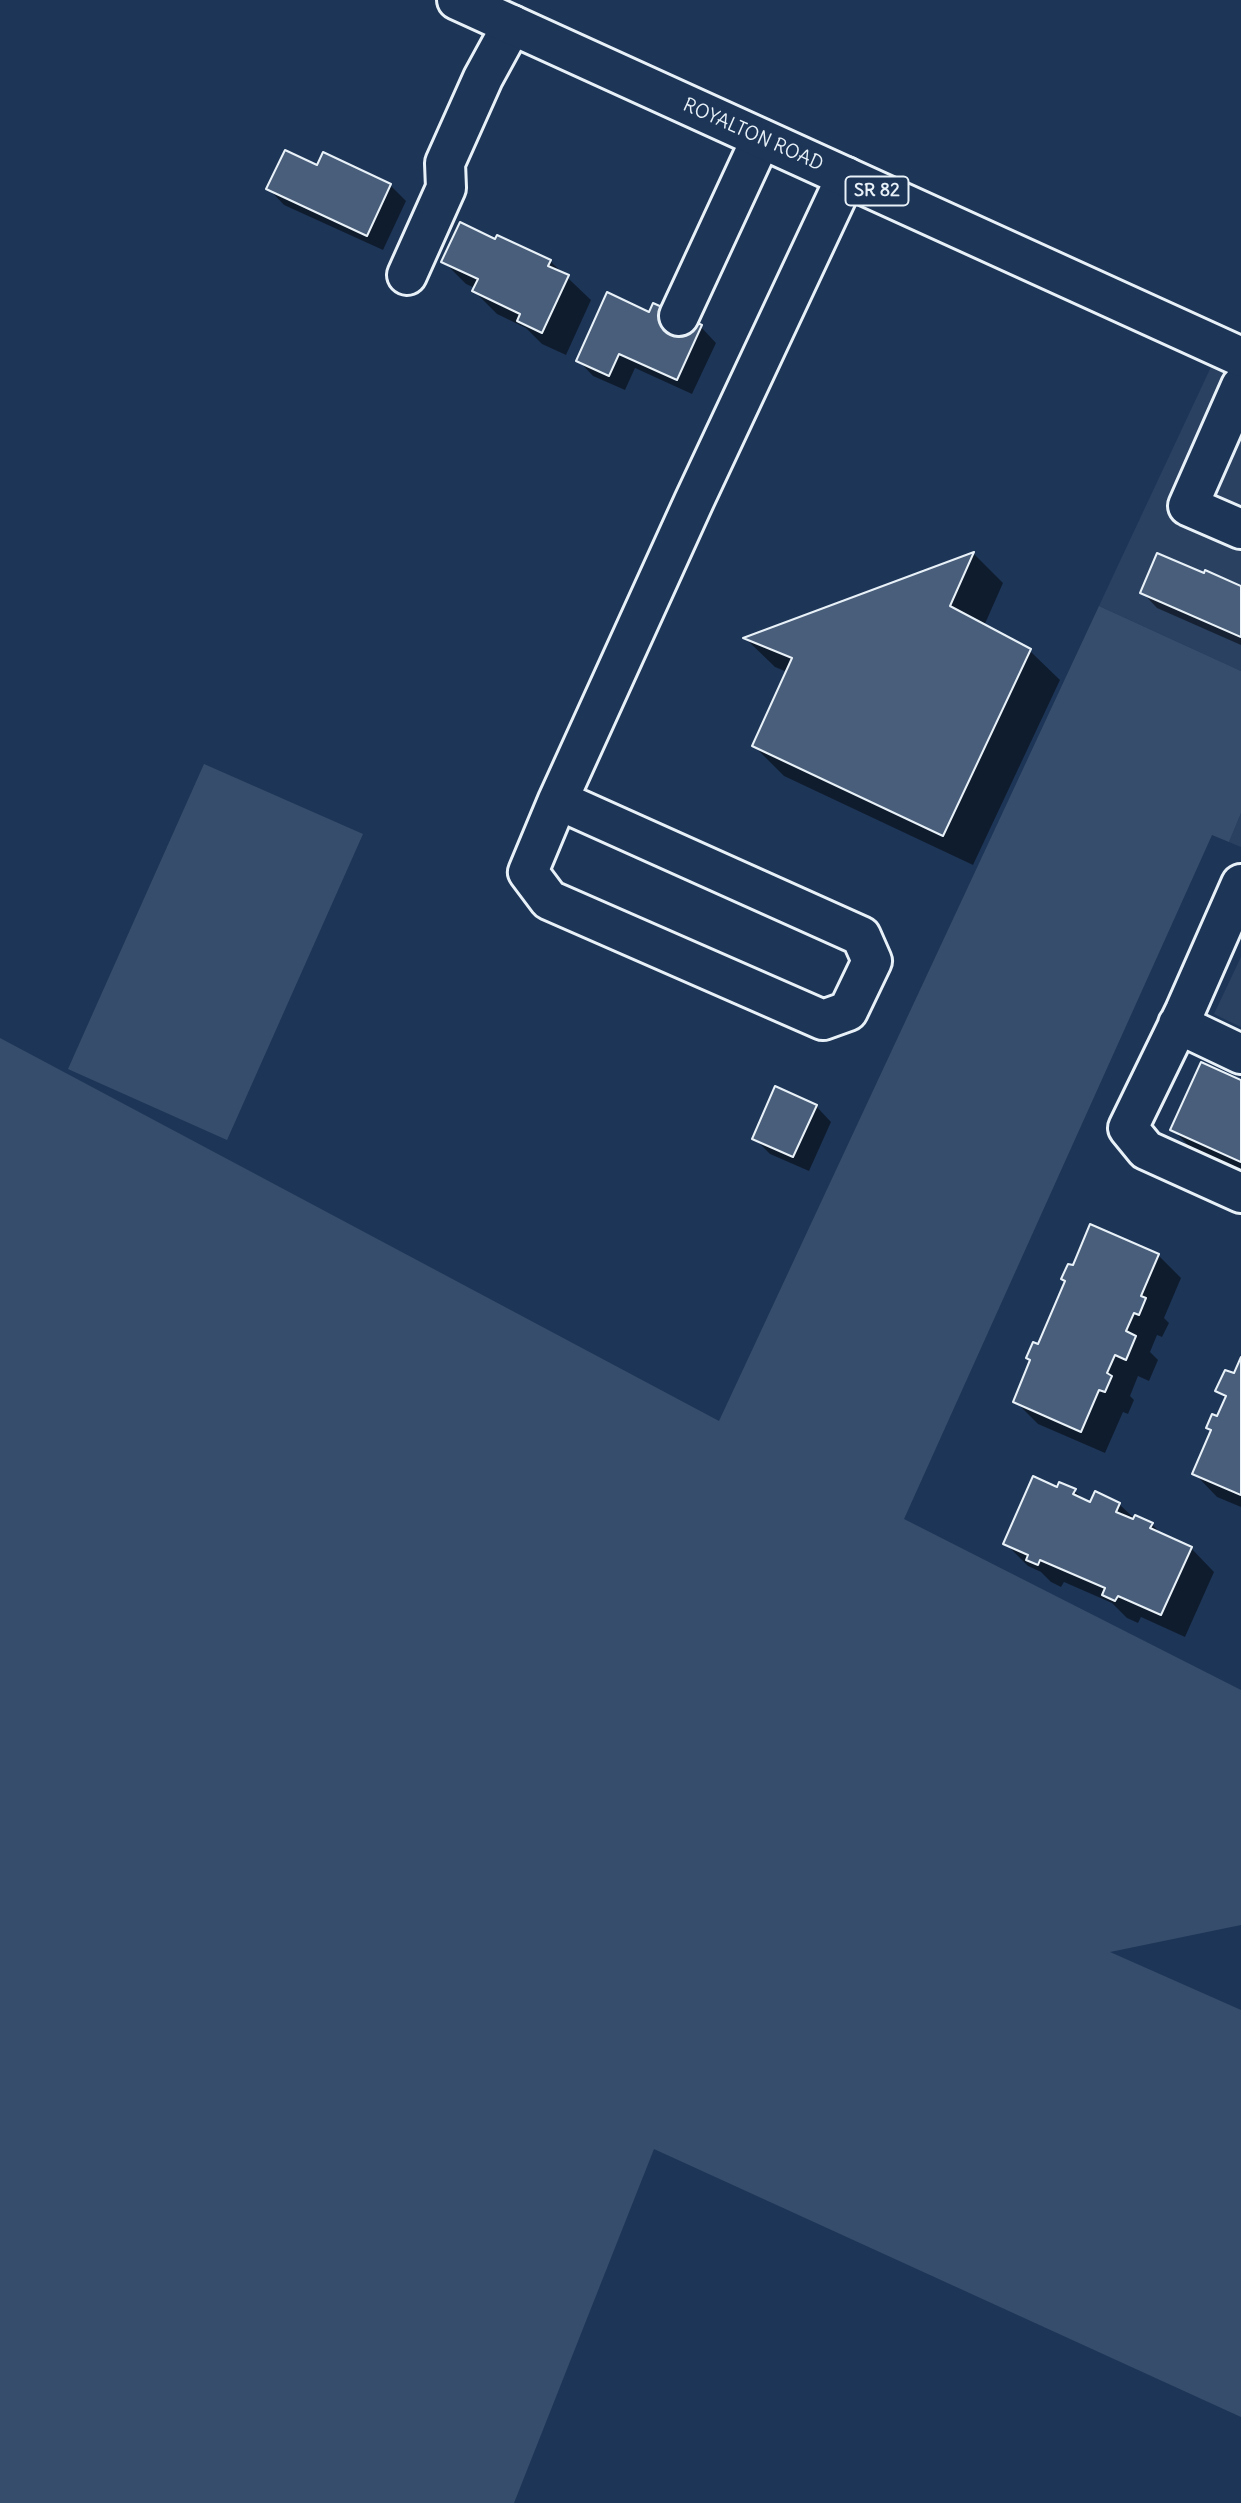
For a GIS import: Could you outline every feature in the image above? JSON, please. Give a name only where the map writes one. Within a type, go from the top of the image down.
[{"type":"main road","name":"ROYALTON ROAD","points":[[457,0],[1241,357]]},
{"type":"main road","points":[[407,275],[446,188],[445,163],[483,78],[512,25]]},
{"type":"main road","points":[[679,316],[761,139]]},
{"type":"main road","points":[[558,800],[861,936],[872,961],[848,1012],[823,1020],[549,900],[528,873],[558,800],[688,513],[846,177]]},
{"type":"main road","points":[[1241,386],[1188,506],[1241,529]]},
{"type":"main road","points":[[1241,884],[1128,1128],[1146,1150],[1241,1193]]},
{"type":"main road","points":[[1178,1024],[1241,1054]]},
{"type":"shaded area","points":[[1211,367],[1241,381],[1241,671],[1099,606]]},
{"type":"shaded area","points":[[1099,606],[1241,671],[1241,813],[1229,842],[1212,835],[904,1519],[1241,1690],[1241,1925],[1110,1952],[1241,2010],[1241,2417],[654,2149],[514,2503],[0,2503],[0,1038],[719,1421]]},
{"type":"shaded area","points":[[204,764],[363,834],[227,1140],[68,1069]]},
{"type":"shaded area","points":[[1241,813],[1241,847],[1229,842]]},
{"type":"shaded area","points":[[1241,957],[1241,1027],[1214,1014]]},
{"type":"building","points":[[285,150],[317,165],[323,152],[391,184],[367,236],[266,189]]},
{"type":"building","points":[[460,222],[495,239],[497,235],[551,260],[548,266],[569,275],[542,333],[517,321],[520,314],[472,291],[478,279],[441,262]]},
{"type":"building","points":[[607,292],[649,312],[653,303],[702,325],[677,380],[619,354],[609,376],[576,361]]},
{"type":"building","points":[[974,552],[950,606],[1031,649],[943,836],[752,746],[792,658],[743,638]]},
{"type":"building","points":[[1157,553],[1241,586],[1241,637],[1140,593]]},
{"type":"building","points":[[1201,1062],[1241,1080],[1241,1162],[1170,1130]]},
{"type":"building","points":[[775,1086],[817,1105],[793,1157],[752,1139]]},
{"type":"building","points":[[1090,1224],[1159,1254],[1141,1296],[1146,1298],[1139,1315],[1134,1313],[1126,1331],[1136,1336],[1126,1360],[1115,1355],[1107,1373],[1112,1376],[1105,1392],[1099,1390],[1081,1432],[1013,1402],[1030,1360],[1026,1358],[1033,1342],[1038,1344],[1065,1281],[1061,1279],[1068,1264],[1073,1265]]},
{"type":"building","points":[[1241,1357],[1241,1495],[1192,1474],[1211,1430],[1206,1428],[1212,1414],[1217,1416],[1226,1396],[1215,1391],[1225,1370],[1234,1373]]},
{"type":"building","points":[[1033,1476],[1057,1487],[1059,1482],[1076,1489],[1073,1494],[1090,1502],[1095,1491],[1120,1503],[1116,1512],[1133,1519],[1135,1515],[1153,1523],[1150,1528],[1192,1547],[1161,1615],[1118,1596],[1115,1601],[1102,1595],[1105,1588],[1040,1560],[1038,1565],[1026,1560],[1028,1555],[1003,1544]]}]
